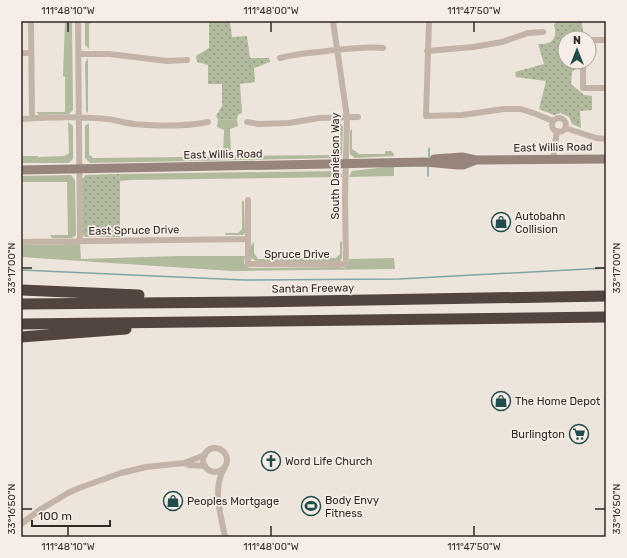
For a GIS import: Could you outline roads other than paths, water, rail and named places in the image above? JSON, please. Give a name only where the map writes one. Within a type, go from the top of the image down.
[{"type":"highway","points":[[21,290],[134,295],[225,296],[251,302]]},
{"type":"highway","name":"Santan Freeway","points":[[21,304],[251,302],[602,295]]},
{"type":"highway","points":[[21,324],[606,317]]},
{"type":"highway","points":[[532,318],[554,322],[606,322]]},
{"type":"highway","points":[[21,337],[160,328],[187,322]]},
{"type":"street","points":[[31,21],[32,118]]},
{"type":"street","points":[[78,21],[80,241]]},
{"type":"street","name":"South Danielson Way","points":[[333,21],[347,118],[345,197],[346,264]]},
{"type":"street","points":[[429,21],[426,116],[462,115],[504,109],[521,109],[553,121]]},
{"type":"street","points":[[427,51],[473,47],[502,42],[528,33],[543,32]]},
{"type":"street","points":[[280,58],[337,50],[374,47],[383,48]]},
{"type":"street","points":[[21,53],[31,53]]},
{"type":"street","points":[[78,54],[109,54],[167,61],[187,60]]},
{"type":"street","points":[[583,70],[583,88],[606,88]]},
{"type":"street","points":[[247,122],[259,124],[289,124],[319,118],[358,118]]},
{"type":"street","points":[[553,121],[558,118],[563,119],[566,122],[565,128],[562,131],[558,131]]},
{"type":"street","points":[[21,119],[108,119],[133,124],[154,125],[194,125],[208,122]]},
{"type":"street","points":[[553,121],[553,127],[558,131]]},
{"type":"street","points":[[565,128],[596,138],[606,139]]},
{"type":"street","points":[[553,159],[558,131]]},
{"type":"street","name":"East Willis Road","points":[[21,170],[425,162],[434,159],[462,157],[476,160],[606,158]]},
{"type":"street","points":[[248,200],[248,239]]},
{"type":"street","name":"Spruce Drive","points":[[248,239],[248,264],[346,264]]},
{"type":"street","name":"East Spruce Drive","points":[[21,242],[248,239]]},
{"type":"street","points":[[21,524],[41,509],[79,488],[121,473],[146,467],[184,463],[205,455],[213,448],[221,449],[226,455],[227,459],[221,473],[218,486],[225,537]]},
{"type":"street","points":[[205,455],[205,466]]},
{"type":"street","points":[[184,463],[189,465],[205,466],[211,471],[218,486]]},
{"type":"street","points":[[211,471],[219,471],[225,466]]},
{"type":"waterway","points":[[429,148],[429,157]]},
{"type":"waterway","points":[[227,152],[227,158]]},
{"type":"waterway","points":[[428,167],[428,176]]},
{"type":"waterway","points":[[21,270],[244,280],[399,279],[606,268]]},
{"type":"place","name":"Autobahn Collision","points":[[501,222]]},
{"type":"place","name":"The Home Depot","points":[[501,401]]},
{"type":"place","name":"Burlington","points":[[579,434]]},
{"type":"place","name":"Word Life Church","points":[[271,461]]},
{"type":"place","name":"Peoples Mortgage","points":[[173,501]]},
{"type":"place","name":"Body Envy Fitness","points":[[311,506]]}]
